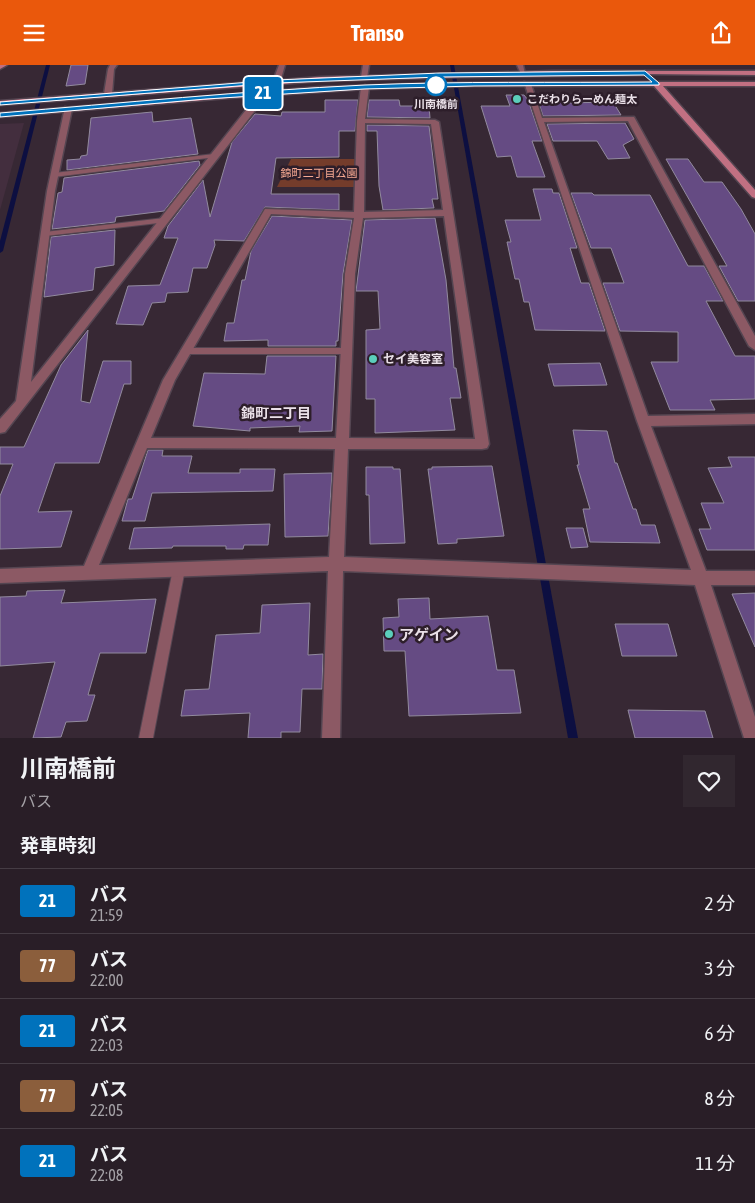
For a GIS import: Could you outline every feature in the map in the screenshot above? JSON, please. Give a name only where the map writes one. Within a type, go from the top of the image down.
[{"type":"main road","points":[[0,67],[4,65]]},
{"type":"main road","points":[[638,65],[755,195]]},
{"type":"main road","points":[[0,103],[276,81],[440,85],[645,73],[755,73]]},
{"type":"main road","points":[[0,115],[264,93],[440,75],[473,74],[525,79],[657,84],[755,84]]},
{"type":"street","points":[[108,94],[111,69],[114,65]]},
{"type":"street","points":[[0,428],[264,93],[276,81],[282,65]]},
{"type":"street","points":[[331,738],[336,564],[350,274],[359,215],[361,121],[366,65]]},
{"type":"street","points":[[520,65],[643,421],[701,578],[753,738]]},
{"type":"street","points":[[22,402],[54,175],[68,109]]},
{"type":"street","points":[[540,120],[631,119],[755,346]]},
{"type":"street","points":[[143,443],[482,445],[435,123],[361,121]]},
{"type":"street","points":[[89,572],[169,379],[268,211],[359,215],[448,213]]},
{"type":"street","points":[[643,421],[755,419]]},
{"type":"street","points":[[0,576],[336,564],[701,578],[755,578]]},
{"type":"lane","points":[[54,175],[214,157]]},
{"type":"lane","points":[[45,234],[164,219]]},
{"type":"lane","points":[[185,351],[346,351]]},
{"type":"lane","points":[[146,738],[180,569]]},
{"type":"shaded area","points":[[24,123],[0,210],[0,124]]},
{"type":"green space","name":"錦町二丁目公園","points":[[291,159],[355,159],[354,187],[277,187]]},
{"type":"building","points":[[71,65],[88,65],[85,84],[66,86]]},
{"type":"building","points":[[506,95],[524,95],[528,100],[542,141],[532,141],[545,177],[517,177],[511,156],[497,157],[481,106],[510,106]]},
{"type":"building","points":[[562,99],[564,103],[613,102],[621,115],[543,116],[538,100]]},
{"type":"building","points":[[325,100],[358,100],[355,131],[339,131],[339,157],[276,158],[271,194],[339,194],[339,210],[265,207],[244,241],[214,240],[215,245],[207,268],[193,268],[188,292],[167,293],[165,302],[152,303],[143,325],[116,324],[128,286],[160,285],[178,238],[164,238],[168,226],[203,180],[210,217],[232,142],[255,114],[281,116],[282,112],[325,112]]},
{"type":"building","points":[[369,100],[399,100],[400,106],[429,106],[430,118],[367,117]]},
{"type":"building","points":[[152,112],[153,122],[191,118],[198,154],[67,170],[67,160],[80,159],[81,156],[87,155],[91,118]]},
{"type":"building","points":[[625,123],[634,139],[623,145],[630,158],[608,159],[597,141],[553,141],[547,124]]},
{"type":"building","points":[[367,125],[429,126],[438,199],[432,199],[434,208],[383,210],[379,186],[377,131],[367,131]]},
{"type":"building","points":[[666,159],[688,159],[704,182],[722,182],[741,209],[755,234],[755,301],[738,301],[719,266],[727,266]]},
{"type":"building","points":[[199,161],[200,165],[164,211],[116,217],[115,222],[52,229],[58,193],[62,192],[64,178]]},
{"type":"building","points":[[533,189],[552,189],[553,193],[559,193],[577,248],[570,248],[581,283],[589,283],[605,331],[535,330],[529,302],[524,302],[519,279],[515,279],[507,242],[511,242],[505,220],[541,220]]},
{"type":"building","points":[[571,193],[650,195],[688,266],[704,266],[723,301],[706,301],[735,356],[755,356],[755,399],[710,400],[715,410],[670,410],[651,362],[678,362],[678,332],[620,331],[603,283],[624,283],[611,248],[591,248]]},
{"type":"building","points":[[272,216],[352,220],[343,274],[338,341],[336,341],[336,346],[268,346],[268,340],[224,341],[227,323],[234,323],[242,280],[245,280],[251,251]]},
{"type":"building","points":[[435,218],[446,280],[454,368],[456,368],[461,398],[450,398],[455,430],[375,433],[375,399],[366,399],[366,330],[380,329],[378,291],[356,291],[365,220]]},
{"type":"building","points":[[115,230],[114,265],[95,268],[93,290],[44,297],[51,237]]},
{"type":"building","points":[[88,330],[81,401],[90,403],[103,361],[131,361],[131,384],[124,384],[99,463],[55,463],[38,512],[72,511],[61,547],[0,549],[0,496],[13,464],[0,464],[0,447],[24,447],[61,365]]},
{"type":"building","points":[[267,356],[336,356],[332,431],[299,432],[300,426],[250,428],[250,431],[193,426],[204,373],[265,374]]},
{"type":"building","points":[[600,363],[607,385],[554,386],[548,364]]},
{"type":"building","points":[[573,430],[607,431],[615,463],[617,463],[633,509],[636,509],[641,525],[655,525],[660,543],[590,542],[583,509],[590,509],[577,465],[579,465]]},
{"type":"building","points":[[148,450],[163,450],[162,456],[192,456],[188,473],[240,473],[240,469],[275,469],[273,491],[152,493],[145,521],[122,521],[128,499],[132,499]]},
{"type":"building","points":[[728,457],[755,457],[755,550],[707,550],[699,529],[711,529],[701,503],[724,503],[708,468],[732,467]]},
{"type":"building","points":[[492,466],[504,536],[457,539],[457,543],[438,544],[428,469],[432,469],[432,467]]},
{"type":"building","points":[[366,467],[393,467],[393,469],[400,469],[405,543],[370,544],[369,495],[366,495]]},
{"type":"building","points":[[332,473],[328,536],[285,537],[284,474]]},
{"type":"building","points":[[270,524],[268,545],[244,545],[243,549],[226,549],[226,546],[173,546],[172,548],[129,549],[134,528]]},
{"type":"building","points":[[566,528],[583,528],[588,547],[571,548]]},
{"type":"building","points":[[65,590],[61,603],[156,599],[146,653],[100,653],[88,695],[95,695],[87,721],[66,722],[61,737],[33,738],[55,662],[0,666],[0,597],[26,596],[27,591]]},
{"type":"building","points":[[755,593],[755,647],[732,594]]},
{"type":"building","points":[[429,598],[430,619],[488,616],[497,670],[514,670],[521,713],[409,716],[405,651],[384,651],[383,618],[399,617],[398,599]]},
{"type":"building","points":[[310,603],[308,655],[323,654],[322,689],[302,689],[300,732],[281,732],[281,738],[248,738],[250,713],[181,716],[185,690],[209,689],[216,635],[260,633],[262,605]]},
{"type":"building","points":[[615,624],[668,624],[677,656],[622,656]]},
{"type":"building","points":[[628,710],[705,711],[713,738],[635,738]]},
{"type":"waterway","points":[[0,251],[48,65]]},
{"type":"waterway","points":[[452,65],[573,738]]},
{"type":"bus line","name":"21","points":[[0,103],[276,81],[365,77],[523,73],[645,73],[657,84],[474,84],[364,87],[206,97],[0,115]]},
{"type":"place","name":"川南橋前","points":[[436,85]]},
{"type":"place","name":"こだわりらーめん麺太","points":[[517,99]]},
{"type":"place","name":"セイ美容室","points":[[373,359]]},
{"type":"place","name":"アゲイン","points":[[389,634]]},
{"type":"district","name":"錦町二丁目","points":[[276,413]]}]
